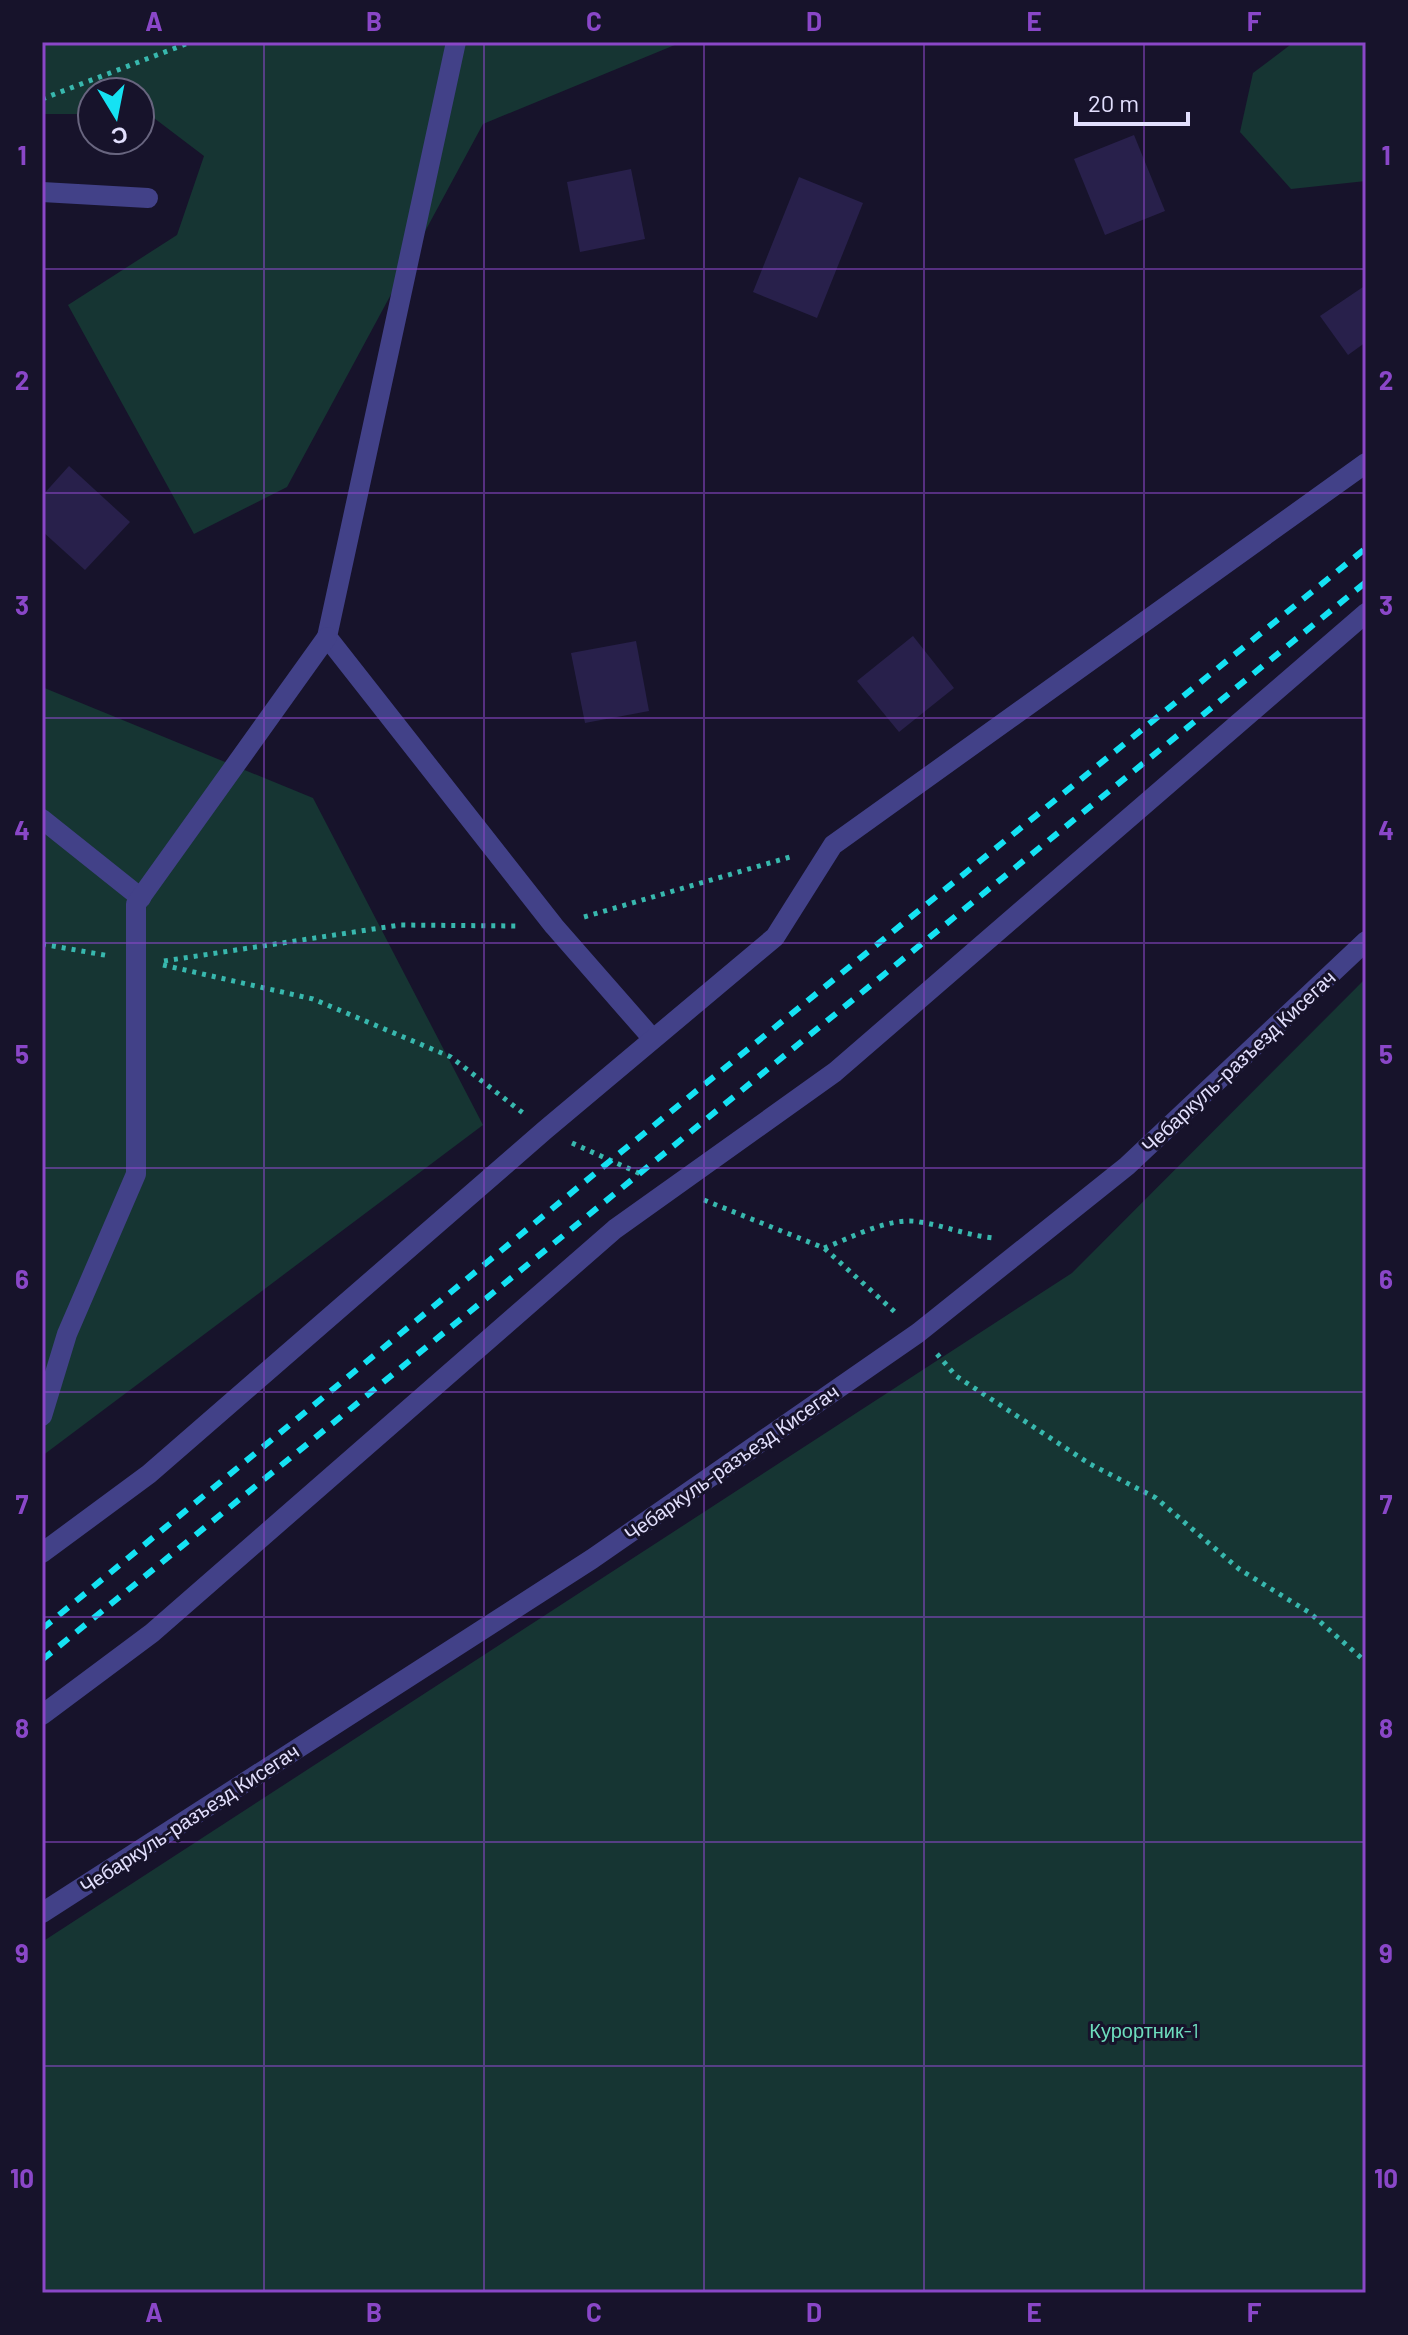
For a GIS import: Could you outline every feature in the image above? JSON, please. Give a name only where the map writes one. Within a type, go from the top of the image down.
[{"type":"street","points":[[42,1416],[67,1334],[136,1174],[136,904],[327,637],[456,42]]},
{"type":"street","points":[[42,192],[148,198]]},
{"type":"street","points":[[42,1553],[149,1474],[652,1038],[775,937],[833,845],[1366,463]]},
{"type":"street","points":[[42,1715],[152,1633],[615,1229],[835,1072],[1366,613]]},
{"type":"street","points":[[327,637],[554,926],[652,1038]]},
{"type":"street","points":[[42,819],[85,857],[141,898]]},
{"type":"street","name":"Чебаркуль-разъезд Кисегач","points":[[42,1913],[592,1559],[918,1333],[1127,1166],[1366,941]]},
{"type":"path","points":[[42,99],[191,42]]},
{"type":"path","points":[[833,845],[554,926],[400,925],[151,963],[327,1005],[451,1057],[545,1130],[673,1188],[824,1248],[918,1333],[956,1376],[1090,1464],[1156,1498],[1239,1569],[1310,1613],[1366,1662]]},
{"type":"path","points":[[42,944],[120,957]]},
{"type":"path","points":[[824,1248],[883,1226],[917,1221],[957,1234],[1033,1240]]},
{"type":"green space","points":[[42,42],[682,42],[483,124],[287,487],[194,534],[68,305],[177,235],[204,156],[156,120],[156,76],[76,76],[76,114],[42,114]]},
{"type":"green space","points":[[1294,42],[1366,42],[1366,181],[1291,189],[1240,132],[1253,73]]},
{"type":"green space","points":[[42,687],[313,798],[483,1125],[42,1456]]},
{"type":"green space","name":"Курортник-1","points":[[1366,978],[1366,2293],[42,2293],[42,1942],[1072,1273]]},
{"type":"building","points":[[1134,135],[1165,211],[1105,235],[1074,159]]},
{"type":"building","points":[[631,169],[645,239],[580,252],[567,182]]},
{"type":"building","points":[[799,177],[863,203],[817,318],[753,292]]},
{"type":"building","points":[[1366,285],[1366,342],[1348,355],[1320,316]]},
{"type":"building","points":[[69,466],[130,522],[85,570],[42,531],[42,496]]},
{"type":"building","points":[[913,636],[954,688],[899,732],[857,681]]},
{"type":"building","points":[[636,641],[649,711],[585,723],[571,653]]},
{"type":"railway","points":[[42,1629],[610,1161],[1366,548]]},
{"type":"railway","points":[[42,1660],[1366,582]]}]
